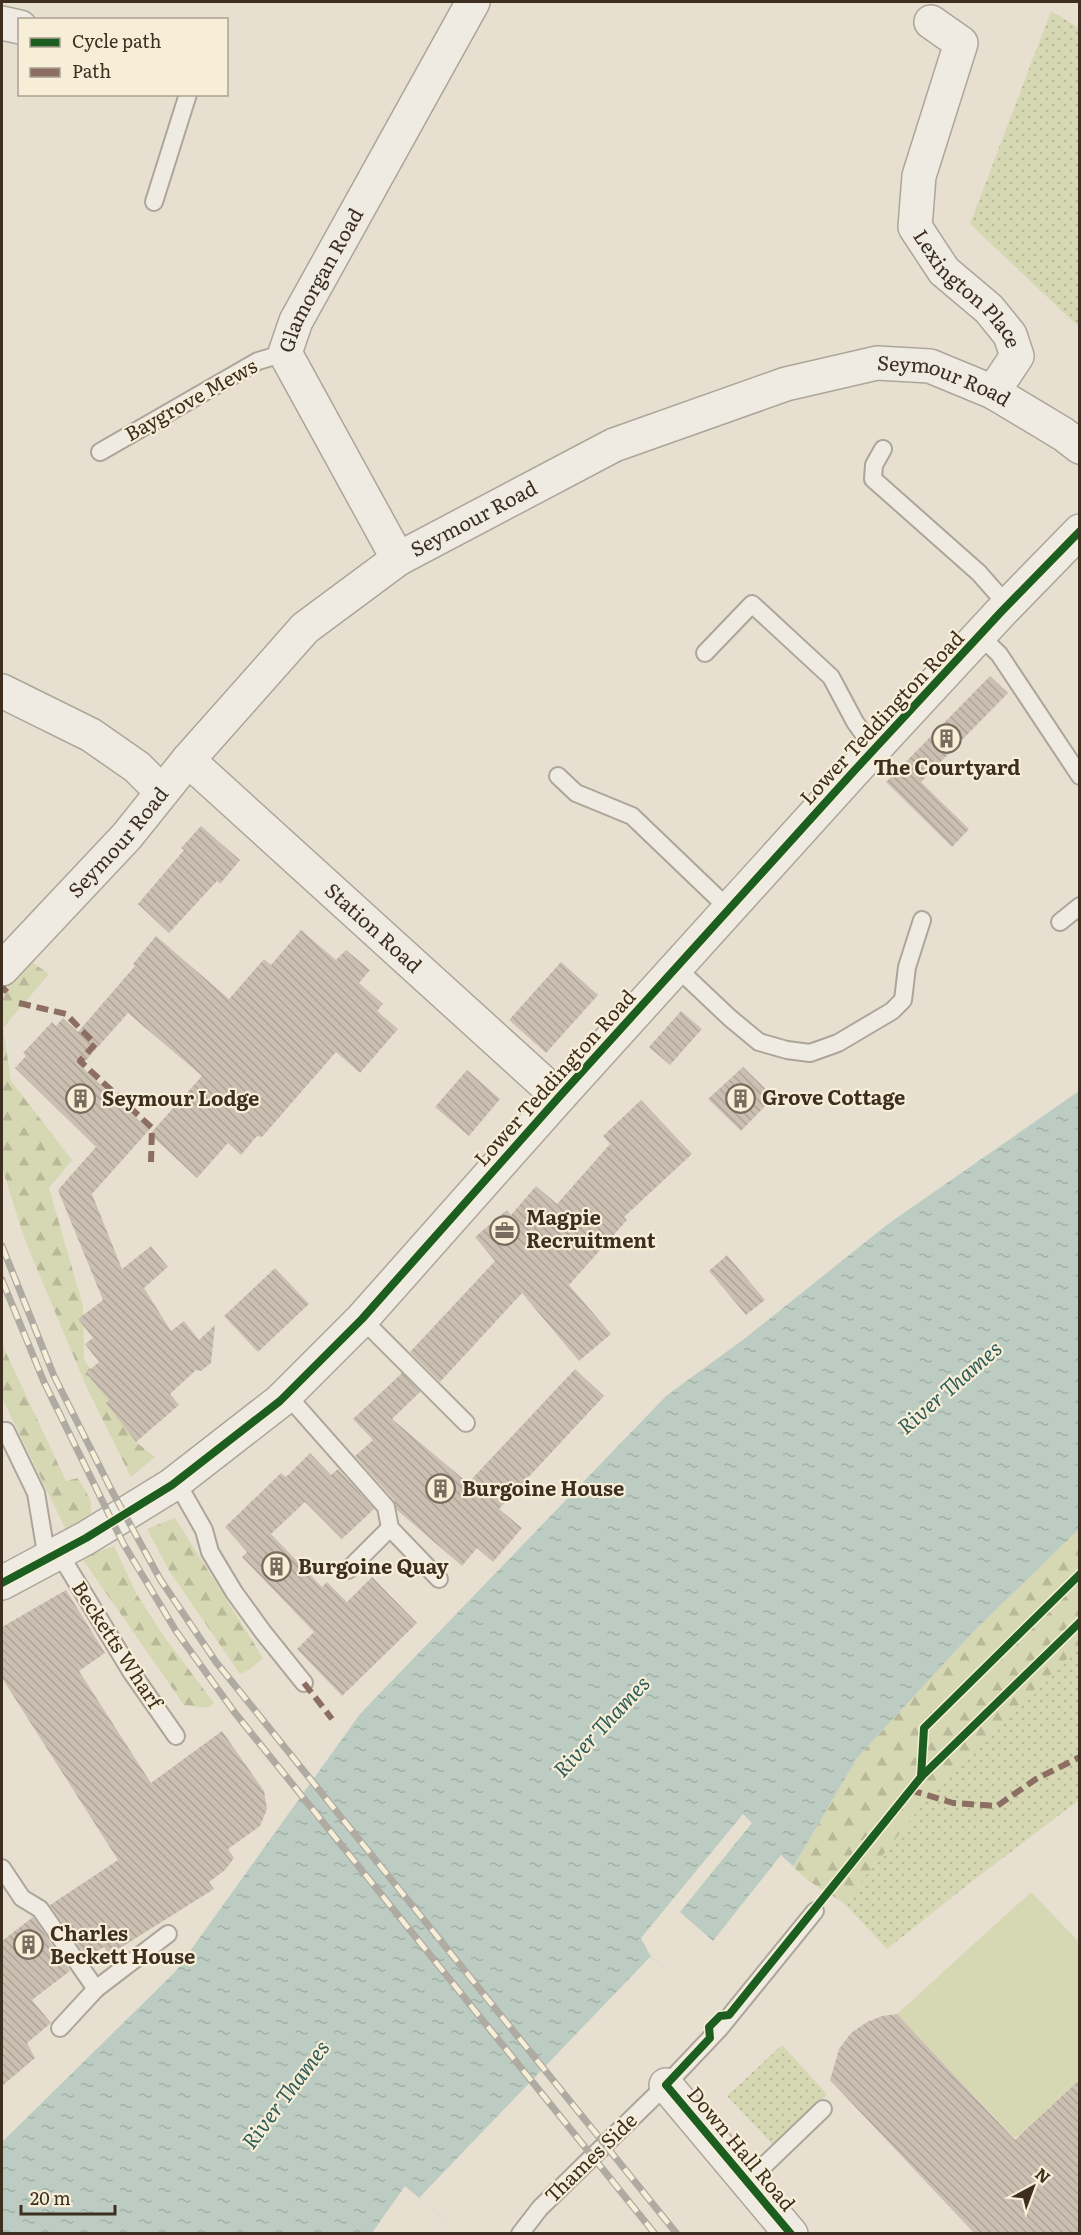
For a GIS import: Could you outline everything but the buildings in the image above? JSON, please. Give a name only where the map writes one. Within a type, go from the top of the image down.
[{"type":"street","name":"Glamorgan Road","points":[[398,559],[285,352],[296,321],[473,2]]},
{"type":"street","points":[[2,22],[18,26]]},
{"type":"street","name":"Lexington Place","points":[[931,22],[961,43],[919,177],[915,227],[944,271],[989,309],[1010,335],[1017,356],[993,392]]},
{"type":"street","name":"Seymour Road","points":[[2,969],[127,836],[188,760],[305,628],[398,559],[614,445],[786,384],[877,363],[930,366],[993,392],[1080,447]]},
{"type":"street","name":"Lower Teddington Road","points":[[2,1583],[53,1556],[176,1481],[287,1395],[362,1319],[676,967],[874,750],[1080,531]]},
{"type":"street","points":[[2,691],[91,735],[136,767],[162,792]]},
{"type":"street","name":"Station Road","points":[[188,760],[559,1097]]},
{"type":"street","name":"Down Hall Road","points":[[666,2085],[791,2234]]},
{"type":"lane","points":[[154,202],[187,96]]},
{"type":"lane","name":"Baygrove Mews","points":[[100,452],[258,361],[285,352]]},
{"type":"lane","points":[[883,449],[874,465],[873,479],[979,573],[1008,606]]},
{"type":"lane","points":[[705,654],[752,604],[831,677],[855,722],[874,750]]},
{"type":"lane","points":[[981,636],[999,654],[1080,776]]},
{"type":"lane","points":[[558,776],[576,793],[632,816],[729,909]]},
{"type":"lane","points":[[1060,922],[1080,906]]},
{"type":"lane","points":[[676,967],[729,1018],[759,1042],[787,1050],[810,1053],[838,1043],[892,1011],[903,1000],[907,967],[922,920]]},
{"type":"lane","points":[[362,1319],[466,1423]]},
{"type":"lane","points":[[287,1395],[386,1507],[390,1528],[439,1579]]},
{"type":"lane","points":[[2,1431],[6,1431],[36,1493],[53,1556]]},
{"type":"lane","points":[[176,1481],[201,1524],[210,1552],[234,1592],[304,1683]]},
{"type":"lane","points":[[348,1570],[390,1528]]},
{"type":"lane","name":"Becketts Wharf","points":[[53,1556],[176,1736]]},
{"type":"lane","points":[[2,1868],[22,1898],[40,1909],[96,1989]]},
{"type":"lane","name":"Thames Side","points":[[520,2234],[540,2208],[666,2085],[720,2028],[814,1911]]},
{"type":"lane","points":[[60,2028],[96,1989],[168,1934]]},
{"type":"lane","points":[[747,2182],[823,2109]]},
{"type":"green space","points":[[1051,11],[1079,28],[1079,327],[970,224]]},
{"type":"green space","points":[[30,961],[49,974],[3,1028],[11,1081],[72,1160],[49,1188],[83,1306],[84,1359],[136,1442],[155,1457],[131,1477],[87,1388],[26,1243],[2,1168],[2,993]]},
{"type":"green space","points":[[2,1344],[66,1481],[78,1478],[91,1501],[91,1513],[68,1534],[2,1398]]},
{"type":"green space","points":[[175,1518],[263,1658],[249,1670],[240,1674],[170,1572],[147,1529]]},
{"type":"green space","points":[[1079,1529],[1079,1800],[887,1949],[844,1903],[809,1881],[793,1867]]},
{"type":"green space","points":[[1079,1529],[1079,1647],[948,1773],[844,1903],[809,1881],[793,1867],[857,1758],[973,1632]]},
{"type":"green space","points":[[114,1546],[136,1593],[163,1635],[214,1703],[208,1708],[184,1705],[81,1557]]},
{"type":"green space","points":[[1031,1892],[1079,1942],[1079,2079],[1024,2132],[1014,2138],[897,2014]]},
{"type":"green space","points":[[782,2045],[827,2094],[774,2146],[727,2096]]},
{"type":"water","name":"River Thames","points":[[1079,1091],[1079,1529],[973,1632],[857,1758],[793,1867],[687,1982],[650,1957],[419,2198],[446,2221],[437,2233],[2,2234],[2,2142],[175,1972],[360,1714],[666,1396],[744,1339],[888,1224]]},
{"type":"pier","points":[[743,1814],[752,1823],[680,1912],[713,1941],[781,1855],[796,1869],[707,1979],[689,1985],[651,1957],[641,1938]]},
{"type":"pier","points":[[405,2186],[446,2221],[437,2233],[372,2233]]},
{"type":"railway","points":[[2,1246],[54,1376],[113,1493],[160,1579],[216,1662],[677,2234]]},
{"type":"railway","points":[[2,1280],[44,1382],[123,1543],[176,1631],[235,1713],[655,2234]]},
{"type":"marked path","points":[[2,987],[7,992]]},
{"type":"marked path","points":[[19,1003],[66,1014],[95,1044],[80,1061],[152,1128],[151,1162]]},
{"type":"marked path","points":[[304,1683],[332,1719]]},
{"type":"marked path","points":[[910,1790],[953,1803],[997,1806],[1036,1779],[1080,1757]]},
{"type":"cycle path","points":[[2,1583],[86,1538],[172,1485],[280,1401],[362,1319],[854,771],[1001,612],[1080,531]]},
{"type":"cycle path","points":[[921,1777],[924,1728],[1080,1574]]},
{"type":"cycle path","points":[[791,2234],[666,2085],[710,2038],[709,2027],[720,2016],[729,2015],[921,1777],[1080,1622]]},
{"type":"place","name":"The Courtyard","points":[[947,738]]},
{"type":"place","name":"Grove Cottage","points":[[741,1098]]},
{"type":"place","name":"Seymour Lodge","points":[[81,1099]]},
{"type":"place","name":"Magpie Recruitment","points":[[505,1230]]},
{"type":"place","name":"Burgoine House","points":[[441,1489]]},
{"type":"place","name":"Burgoine Quay","points":[[277,1567]]},
{"type":"place","name":"Charles Beckett House","points":[[29,1945]]}]
